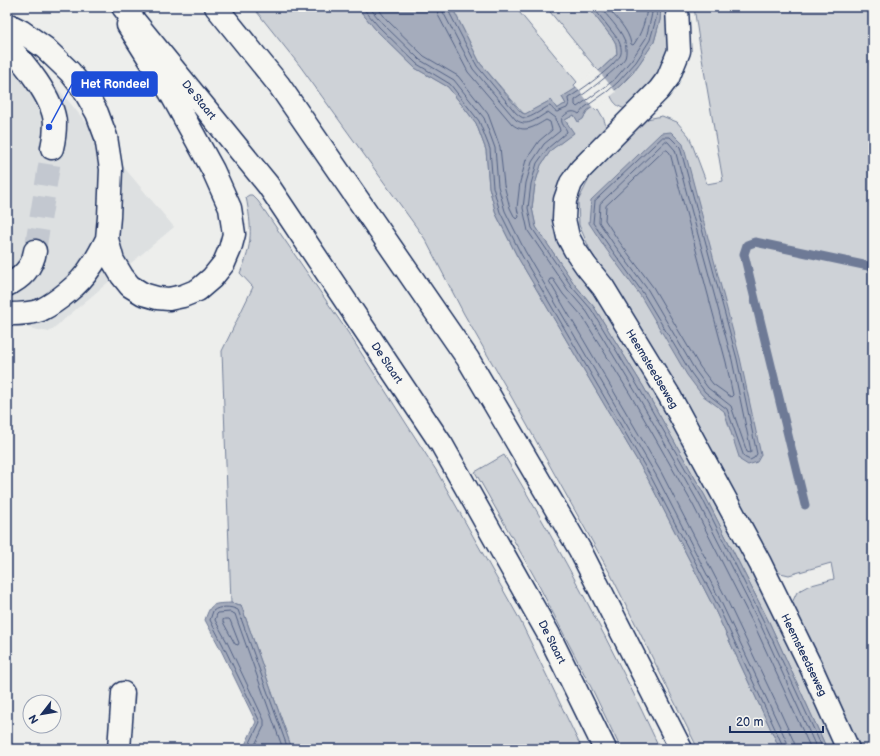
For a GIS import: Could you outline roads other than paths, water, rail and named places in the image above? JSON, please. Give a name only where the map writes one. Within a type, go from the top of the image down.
[{"type":"main road","points":[[7,24],[21,31],[45,48],[70,72],[84,90],[97,113],[106,138],[111,169],[107,239],[113,261],[130,286],[143,294],[157,298],[169,299],[183,296],[198,290],[212,278],[224,263],[234,234],[230,208],[213,170],[170,92],[117,7]]},
{"type":"main road","name":"De Staart","points":[[123,7],[268,186],[442,445],[549,635],[605,749]]},
{"type":"main road","points":[[216,7],[279,85],[468,359],[580,550],[681,749]]},
{"type":"main road","name":"Heemsteedseweg","points":[[677,7],[679,51],[668,78],[659,90],[581,169],[571,183],[565,200],[564,220],[568,237],[575,250],[603,287],[669,395],[760,563],[810,665],[848,749]]},
{"type":"main road","points":[[7,45],[33,75],[44,92],[53,112],[55,134],[52,148]]},
{"type":"main road","points":[[7,314],[22,314],[40,310],[58,300],[76,285],[90,269],[107,239]]},
{"type":"main road","points":[[7,285],[19,279],[25,272],[31,264],[35,251]]},
{"type":"main road","points":[[119,749],[123,693]]},
{"type":"water","points":[[357,7],[450,7],[454,11],[480,63],[519,110],[525,114],[551,100],[557,109],[566,104],[562,97],[577,88],[617,54],[614,40],[588,7],[661,7],[660,20],[654,42],[639,64],[621,85],[587,111],[583,119],[578,122],[574,115],[565,120],[574,133],[551,150],[541,165],[535,184],[532,208],[536,227],[575,285],[594,307],[643,386],[705,496],[770,624],[827,749],[780,749],[713,606],[648,479],[517,256],[496,214],[489,187],[486,150],[476,123],[448,87],[415,68],[376,30]]},
{"type":"water","points":[[671,132],[683,144],[740,358],[761,455],[757,462],[748,465],[740,460],[724,411],[702,395],[687,375],[640,295],[589,223],[591,200],[661,133]]},
{"type":"water","points":[[231,603],[241,605],[292,749],[243,749],[256,722],[205,620],[209,610],[214,605]]},
{"type":"waterway","points":[[805,505],[744,254],[747,245],[755,242],[873,267]]},
{"type":"tunnel","points":[[35,251],[52,148]]},
{"type":"place","name":"Het Rondeel","points":[[49,127]]}]
